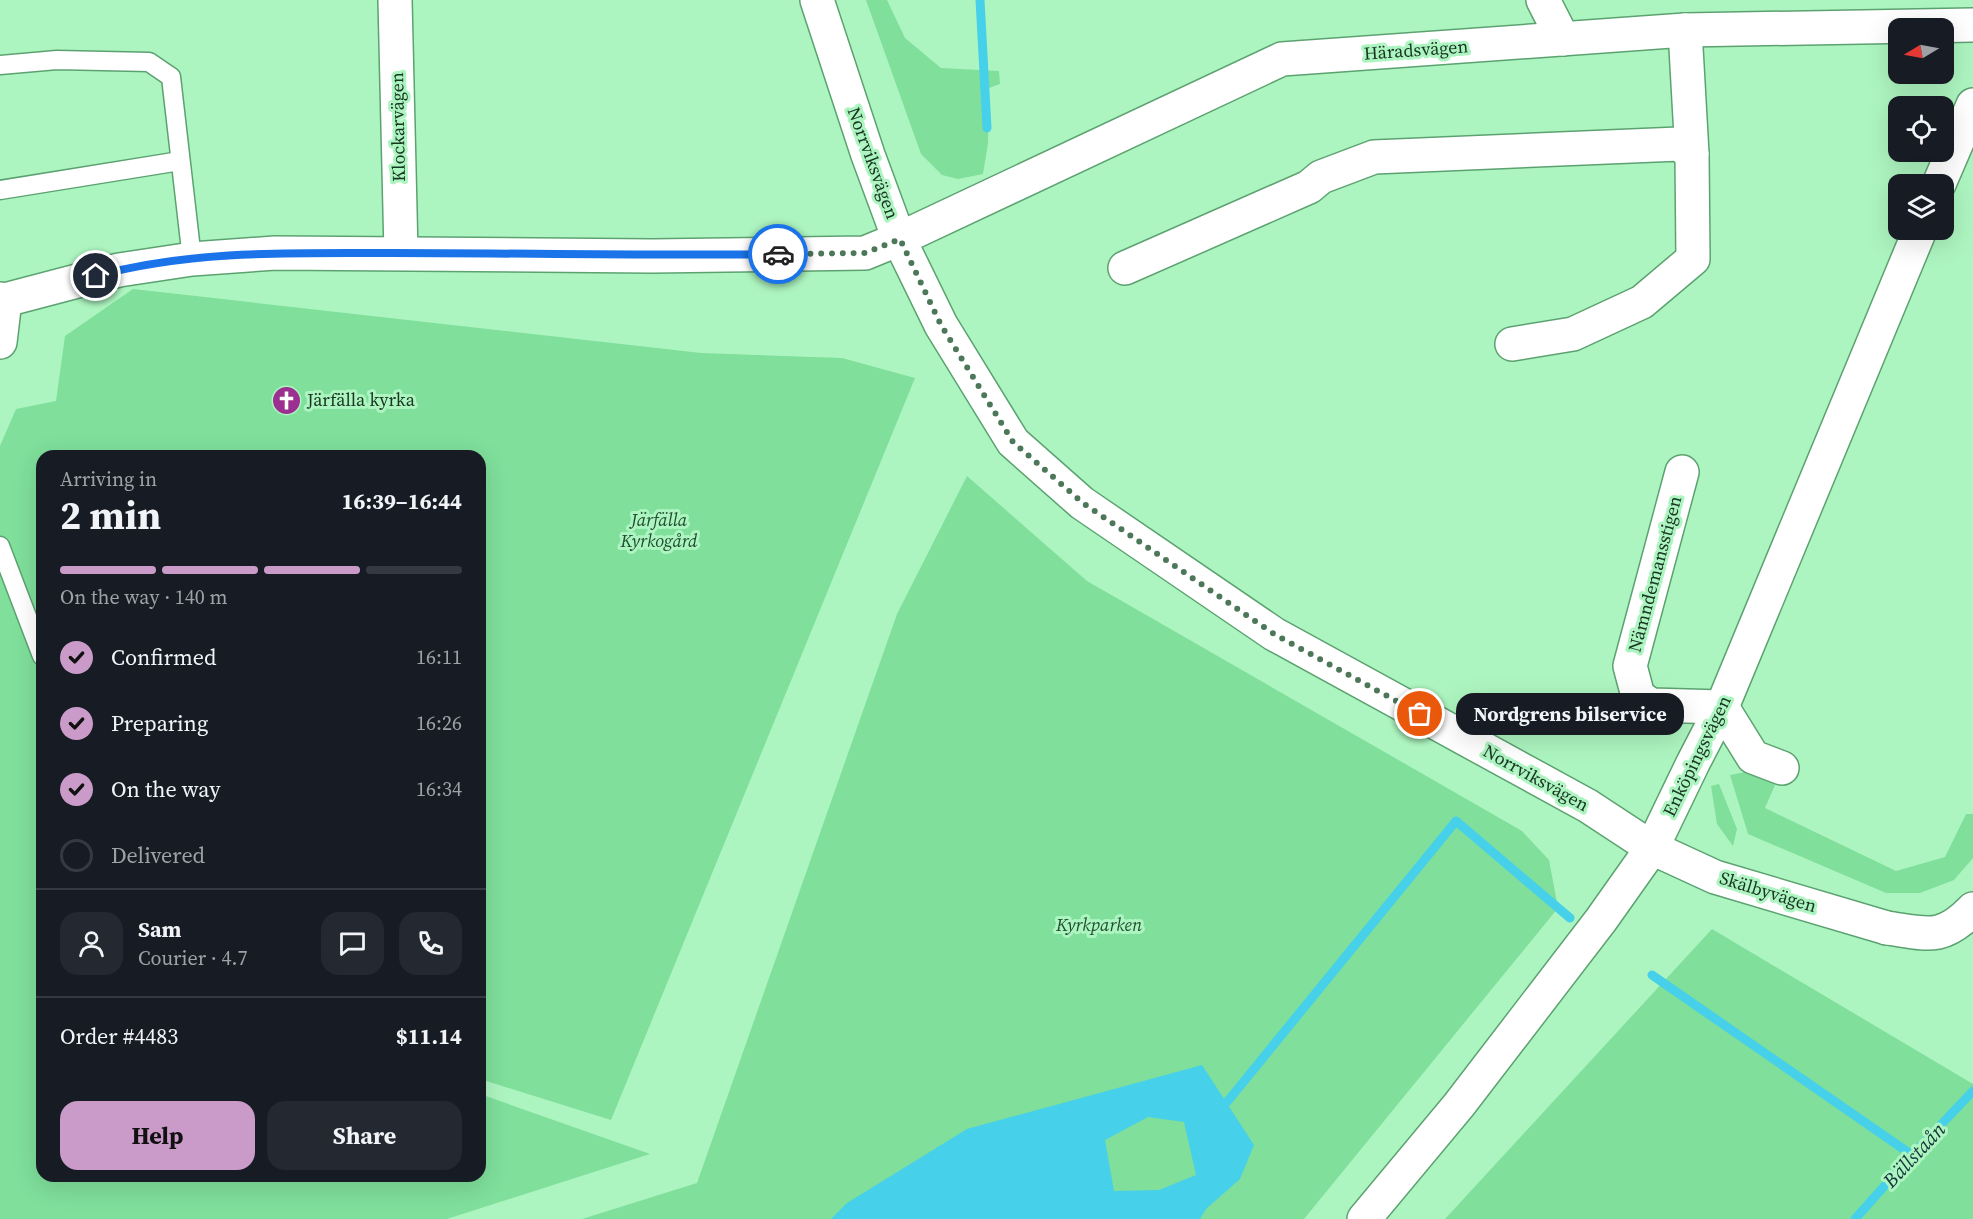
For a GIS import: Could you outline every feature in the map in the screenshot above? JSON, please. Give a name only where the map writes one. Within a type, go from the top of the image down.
[{"type":"street","name":"Klockarvägen","points":[[395,0],[401,253]]},
{"type":"street","name":"Norrviksvägen","points":[[817,0],[868,155],[900,239],[941,325],[1013,442],[1083,503],[1274,634],[1588,806],[1652,848]]},
{"type":"street","points":[[1543,0],[1563,39]]},
{"type":"street","name":"Häradsvägen","points":[[3,300],[119,270],[192,259],[275,253],[652,256],[865,253],[900,239],[1282,59],[1685,30],[1973,25]]},
{"type":"street","points":[[1512,344],[1573,334],[1642,302],[1693,259],[1692,154],[1685,30]]},
{"type":"street","points":[[1943,174],[1973,105]]},
{"type":"street","points":[[1125,268],[1309,187],[1321,177],[1374,157],[1679,144],[1692,154]]},
{"type":"street","name":"Enköpingsvägen","points":[[1364,1219],[1458,1105],[1601,920],[1652,848],[1722,707],[1916,240]]},
{"type":"street","points":[[0,342],[3,300]]},
{"type":"street","name":"Nämndemansstigen","points":[[1682,472],[1630,666],[1638,696],[1651,705],[1722,707]]},
{"type":"street","points":[[1722,707],[1753,757],[1782,768]]},
{"type":"street","name":"Skälbyvägen","points":[[1652,848],[1715,877],[1887,928],[1930,934],[1958,924],[1973,909]]},
{"type":"lane","points":[[0,65],[57,60],[149,62],[171,77],[192,259]]},
{"type":"lane","points":[[0,190],[180,161]]},
{"type":"lane","points":[[0,546],[36,640]]},
{"type":"green space","points":[[866,0],[887,0],[905,38],[941,68],[999,71],[1000,84],[989,88],[988,143],[983,174],[958,179],[942,175],[921,154]]},
{"type":"green space","name":"Järfälla Kyrkogård","points":[[133,289],[701,353],[842,358],[915,378],[611,1120],[486,1081],[486,450],[36,450],[36,1182],[486,1182],[486,1096],[650,1154],[447,1219],[0,1219],[0,446],[16,409],[56,401],[65,336]]},
{"type":"green space","name":"Kyrkparken","points":[[967,476],[1087,581],[1522,831],[1549,860],[1558,908],[1304,1219],[582,1219],[697,1183],[897,614]]},
{"type":"green space","points":[[1756,770],[1776,783],[1765,808],[1896,871],[1945,857],[1966,814],[1973,814],[1973,858],[1954,880],[1920,893],[1886,893],[1748,834],[1730,775]]},
{"type":"green space","points":[[1719,784],[1737,829],[1733,846],[1717,824],[1711,786]]},
{"type":"green space","points":[[1712,929],[1973,1084],[1973,1219],[1445,1219]]},
{"type":"water","points":[[1202,1065],[1254,1145],[1240,1179],[1206,1209],[1200,1219],[831,1219],[847,1203],[967,1129]],"holes":[[[1148,1117],[1184,1122],[1196,1175],[1159,1190],[1114,1191],[1105,1140]]]},
{"type":"waterway","points":[[980,0],[987,128]]},
{"type":"waterway","points":[[1227,1102],[1456,821],[1570,918]]},
{"type":"waterway","points":[[1652,975],[1912,1155]]},
{"type":"waterway","name":"Bällstaån","points":[[1855,1219],[1973,1091]]},
{"type":"way so far","points":[[778,254],[865,253],[900,239],[941,325],[1013,442],[1083,503],[1274,634],[1420,714]]},
{"type":"place","name":"Järfälla kyrka","points":[[286,400]]},
{"type":"place","name":"Nordgrens bilservice","points":[[1420,714]]},
{"type":"route","points":[[96,276],[119,270],[192,259],[275,253],[652,256],[778,254]]}]
